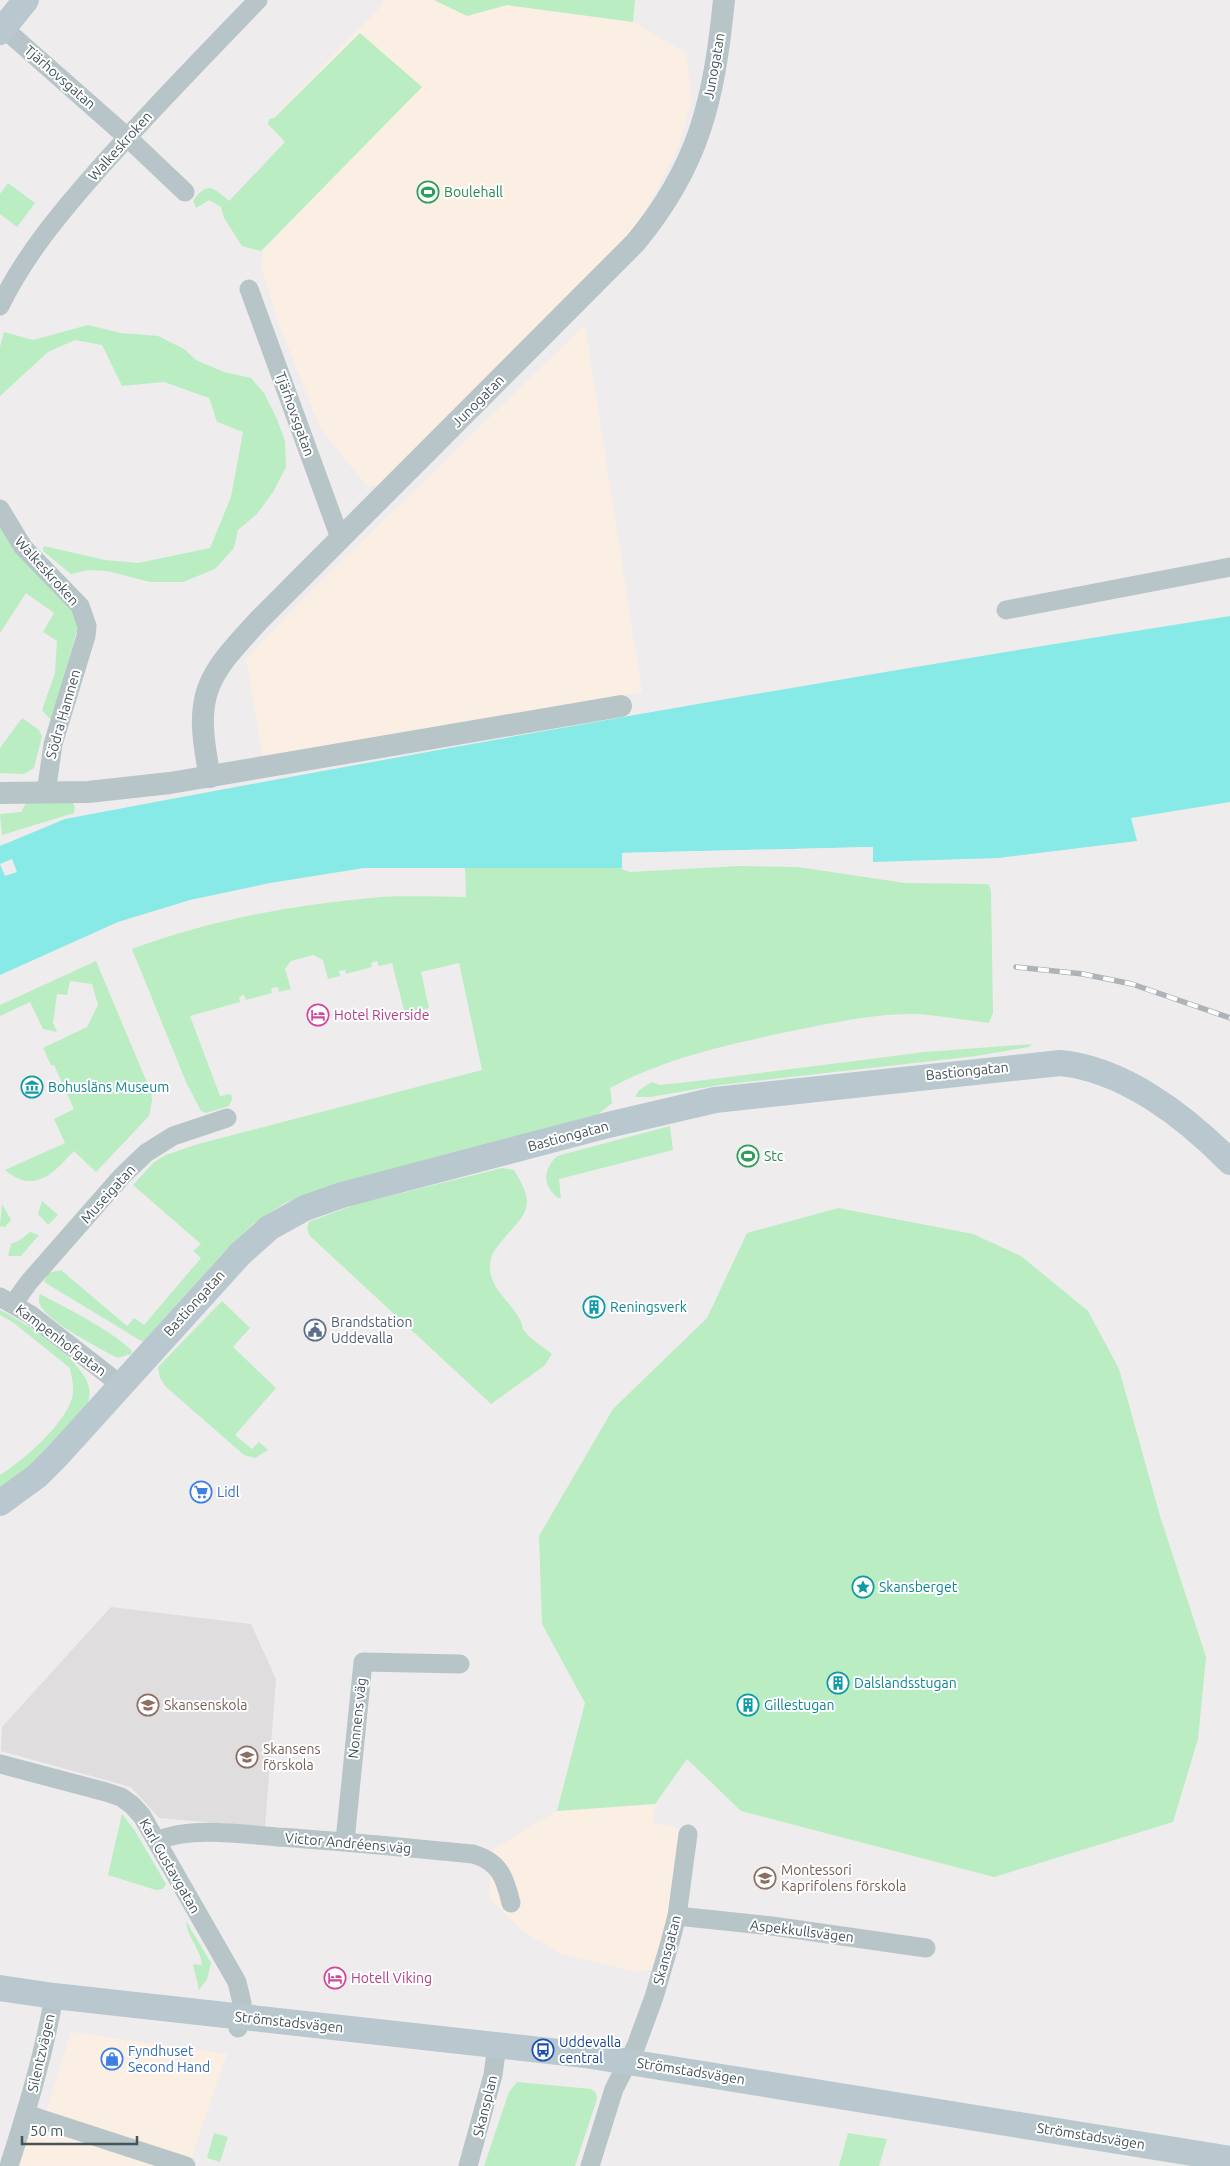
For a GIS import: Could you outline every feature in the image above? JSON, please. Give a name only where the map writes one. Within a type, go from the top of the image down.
[{"type":"main road","points":[[1,22],[4,0]]},
{"type":"main road","points":[[1,22],[26,0]]},
{"type":"main road","name":"Bastiongatan","points":[[0,1503],[22,1488],[57,1456],[254,1240],[269,1228],[298,1211],[342,1195],[608,1125],[715,1100],[1030,1064],[1060,1063],[1080,1065],[1117,1078],[1154,1100],[1215,1147],[1230,1162]]},
{"type":"main road","name":"Strömstadsvägen","points":[[0,1988],[53,2002]]},
{"type":"main road","name":"Strömstadsvägen","points":[[0,2000],[53,2002],[625,2067],[1230,2159]]},
{"type":"main road","name":"Strömstadsvägen","points":[[625,2067],[984,2130],[1170,2166]]},
{"type":"street","name":"Walkeskroken","points":[[0,306],[49,228],[127,136],[258,0]]},
{"type":"street","name":"Junogatan","points":[[210,777],[202,726],[203,705],[209,683],[219,665],[261,618],[635,243],[663,206],[688,163],[703,125],[712,84],[724,0]]},
{"type":"street","name":"Tjärhovsgatan","points":[[1,22],[127,136],[185,192]]},
{"type":"street","name":"Tjärhovsgatan","points":[[250,289],[340,538]]},
{"type":"street","name":"Walkeskroken","points":[[0,509],[22,547],[80,606],[87,626],[86,636]]},
{"type":"street","points":[[1006,610],[1230,567]]},
{"type":"street","name":"Södra Hamnen","points":[[46,793],[52,750],[86,636]]},
{"type":"street","points":[[0,793],[46,793],[129,788],[210,777],[621,706]]},
{"type":"street","name":"Museigatan","points":[[7,1301],[29,1282],[122,1176],[146,1153],[173,1136],[227,1118]]},
{"type":"street","name":"Kampenhofgatan","points":[[7,1301],[58,1335],[120,1385]]},
{"type":"street","name":"Nonnens väg","points":[[345,1841],[363,1662],[460,1664]]},
{"type":"street","name":"Karl Gustavgatan","points":[[0,1764],[121,1797],[132,1805],[142,1816],[237,1982],[242,2003],[239,2022]]},
{"type":"street","name":"Victor Andréens väg","points":[[157,1842],[170,1835],[225,1833],[345,1841],[473,1854],[487,1858],[505,1878],[511,1903]]},
{"type":"street","name":"Skansgatan","points":[[625,2067],[654,1998],[677,1916],[688,1834]]},
{"type":"street","name":"Aspekkullsvägen","points":[[677,1916],[772,1926],[926,1948]]},
{"type":"street","name":"Silentzvägen","points":[[9,2166],[26,2114],[53,2002]]},
{"type":"street","name":"Skansplan","points":[[468,2166],[493,2075],[496,2052]]},
{"type":"street","points":[[590,2166],[614,2089],[625,2067]]},
{"type":"street","points":[[26,2114],[186,2166]]},
{"type":"shaded area","points":[[383,0],[434,0],[467,16],[507,5],[633,22],[686,53],[692,100],[677,150],[644,214],[627,237],[386,483],[368,487],[320,428],[277,319],[262,269],[263,251],[334,177],[273,118],[381,6]]},
{"type":"shaded area","points":[[585,325],[642,692],[263,761],[246,659],[308,594]]},
{"type":"shaded area","name":"Skansenskola","points":[[111,1607],[251,1624],[276,1679],[265,1827],[159,1818],[131,1787],[1,1751],[2,1727]]},
{"type":"shaded area","points":[[655,1804],[653,1823],[683,1829],[659,1968],[638,1972],[559,1953],[522,1930],[489,1898],[492,1850],[557,1811]]},
{"type":"shaded area","points":[[71,2032],[227,2054],[190,2162],[45,2116]]},
{"type":"shaded area","points":[[28,2117],[178,2166],[13,2166]]},
{"type":"green space","points":[[434,0],[635,0],[633,22],[507,5],[467,16]]},
{"type":"green space","points":[[360,33],[422,87],[261,251],[242,246],[224,218],[221,207],[209,200],[196,208],[193,201],[203,190],[211,188],[229,201],[285,142],[268,124],[269,119],[274,118]]},
{"type":"green space","points":[[8,183],[35,203],[17,227],[0,214],[0,194]]},
{"type":"green space","points":[[88,325],[121,333],[158,336],[184,349],[196,360],[224,372],[251,378],[264,393],[285,441],[286,467],[273,492],[257,514],[238,530],[234,548],[215,569],[183,582],[150,582],[107,571],[88,570],[71,574],[43,551],[44,546],[105,560],[138,563],[210,548],[231,497],[243,432],[217,422],[209,398],[164,382],[122,386],[102,345],[75,340],[48,352],[0,396],[0,347],[4,332],[33,340]]},
{"type":"green space","points":[[0,522],[77,615],[77,630],[52,721],[42,710],[55,673],[57,641],[43,632],[54,613],[26,593],[0,633]]},
{"type":"green space","points":[[22,718],[39,730],[42,736],[34,768],[24,774],[0,773],[0,748]]},
{"type":"green space","points":[[72,801],[75,807],[74,813],[2,835],[0,814],[21,812],[26,803]]},
{"type":"green space","points":[[740,866],[798,867],[905,883],[988,884],[991,890],[993,1013],[989,1023],[942,1016],[914,1014],[884,1015],[826,1024],[701,1052],[654,1068],[610,1088],[612,1103],[596,1116],[313,1192],[285,1203],[254,1223],[223,1253],[143,1342],[44,1282],[48,1273],[61,1270],[127,1326],[134,1318],[144,1325],[201,1258],[193,1251],[201,1244],[133,1185],[154,1162],[166,1155],[198,1144],[482,1070],[459,963],[421,972],[429,1008],[405,1014],[392,963],[379,966],[377,961],[371,963],[372,967],[346,974],[345,970],[339,971],[340,976],[328,979],[323,960],[313,955],[291,961],[285,969],[291,989],[279,992],[278,987],[271,988],[272,993],[246,1000],[244,995],[239,997],[240,1002],[190,1016],[220,1096],[231,1094],[232,1099],[229,1106],[206,1113],[201,1111],[186,1082],[132,949],[220,922],[310,905],[383,897],[466,897],[465,868],[617,867],[630,872]]},
{"type":"green space","points":[[96,961],[151,1092],[152,1100],[149,1116],[96,1172],[74,1151],[59,1167],[43,1178],[25,1181],[5,1170],[65,1143],[54,1119],[74,1109],[54,1065],[51,1065],[43,1048],[87,1027],[98,1005],[92,984],[70,981],[67,995],[57,994],[53,1023],[57,1032],[43,1029],[30,1002],[0,1016],[0,1005]]},
{"type":"green space","points":[[1032,1044],[1029,1047],[976,1056],[720,1085],[650,1097],[635,1097],[639,1090],[652,1082],[659,1085],[689,1082],[925,1052]]},
{"type":"green space","points":[[670,1126],[673,1150],[559,1179],[561,1198],[558,1198],[549,1188],[546,1177],[547,1172],[552,1161],[557,1156]]},
{"type":"green space","points":[[502,1168],[514,1170],[522,1183],[527,1203],[522,1217],[492,1255],[490,1265],[493,1282],[514,1310],[525,1332],[552,1354],[544,1366],[491,1404],[310,1236],[307,1229],[309,1222],[354,1205]]},
{"type":"green space","points":[[42,1201],[58,1215],[48,1225],[38,1214]]},
{"type":"green space","points":[[2,1204],[11,1220],[5,1227],[0,1226]]},
{"type":"green space","points":[[838,1208],[973,1234],[1021,1256],[1088,1311],[1119,1369],[1160,1516],[1206,1657],[1198,1739],[1173,1822],[994,1877],[741,1811],[687,1759],[655,1804],[557,1811],[585,1703],[542,1624],[539,1536],[613,1409],[707,1318],[747,1233]]},
{"type":"green space","points":[[30,1232],[39,1235],[21,1256],[8,1256],[11,1244]]},
{"type":"green space","points":[[40,1294],[89,1320],[114,1336],[132,1351],[131,1354],[118,1358],[89,1343],[55,1321],[40,1305]]},
{"type":"green space","points":[[222,1301],[250,1328],[233,1347],[276,1388],[235,1435],[252,1449],[259,1442],[268,1450],[255,1458],[244,1455],[166,1387],[160,1378],[158,1367]]},
{"type":"green space","points":[[0,1310],[24,1323],[50,1341],[73,1362],[82,1373],[90,1393],[88,1403],[53,1447],[0,1491],[0,1475],[33,1450],[64,1415],[70,1403],[73,1383],[70,1368],[14,1323],[0,1315]]},
{"type":"green space","points":[[122,1814],[135,1831],[166,1884],[163,1889],[156,1890],[108,1875]]},
{"type":"green space","points":[[186,1921],[211,1963],[207,1979],[199,1990],[193,1964],[202,1965],[201,1959],[189,1933]]},
{"type":"green space","points":[[517,2082],[591,2089],[596,2093],[597,2099],[575,2166],[484,2166],[509,2092]]},
{"type":"green space","points":[[214,2133],[228,2137],[220,2162],[207,2158]]},
{"type":"green space","points":[[848,2133],[887,2139],[879,2166],[839,2166]]},
{"type":"water","points":[[1230,616],[1230,802],[1131,818],[1137,841],[998,858],[873,862],[872,847],[622,853],[622,868],[364,868],[270,883],[190,900],[118,922],[0,975],[0,846],[65,819],[646,713]]},
{"type":"pier","points":[[873,847],[873,857],[870,857],[870,850],[624,856],[624,862],[622,862],[622,853]]},
{"type":"pier","points":[[12,859],[17,872],[5,876],[0,864]]},
{"type":"railway","points":[[1016,967],[1083,974],[1132,984],[1230,1018]]},
{"type":"place","name":"Boulehall","points":[[428,192]]},
{"type":"place","name":"Hotel Riverside","points":[[318,1015]]},
{"type":"place","name":"Bohusläns Museum","points":[[32,1087]]},
{"type":"place","name":"Stc","points":[[748,1156]]},
{"type":"place","name":"Reningsverk","points":[[594,1307]]},
{"type":"place","name":"Brandstation Uddevalla","points":[[315,1330]]},
{"type":"place","name":"Lidl","points":[[201,1492]]},
{"type":"place","name":"Skansberget","points":[[863,1587]]},
{"type":"place","name":"Dalslandsstugan","points":[[838,1683]]},
{"type":"place","name":"Skansenskola","points":[[148,1705]]},
{"type":"place","name":"Gillestugan","points":[[748,1705]]},
{"type":"place","name":"Skansens förskola","points":[[247,1757]]},
{"type":"place","name":"Montessori Kaprifolens förskola","points":[[765,1878]]},
{"type":"place","name":"Hotell Viking","points":[[335,1978]]},
{"type":"place","name":"Uddevalla central","points":[[543,2050]]},
{"type":"place","name":"Fyndhuset Second Hand","points":[[112,2059]]}]
